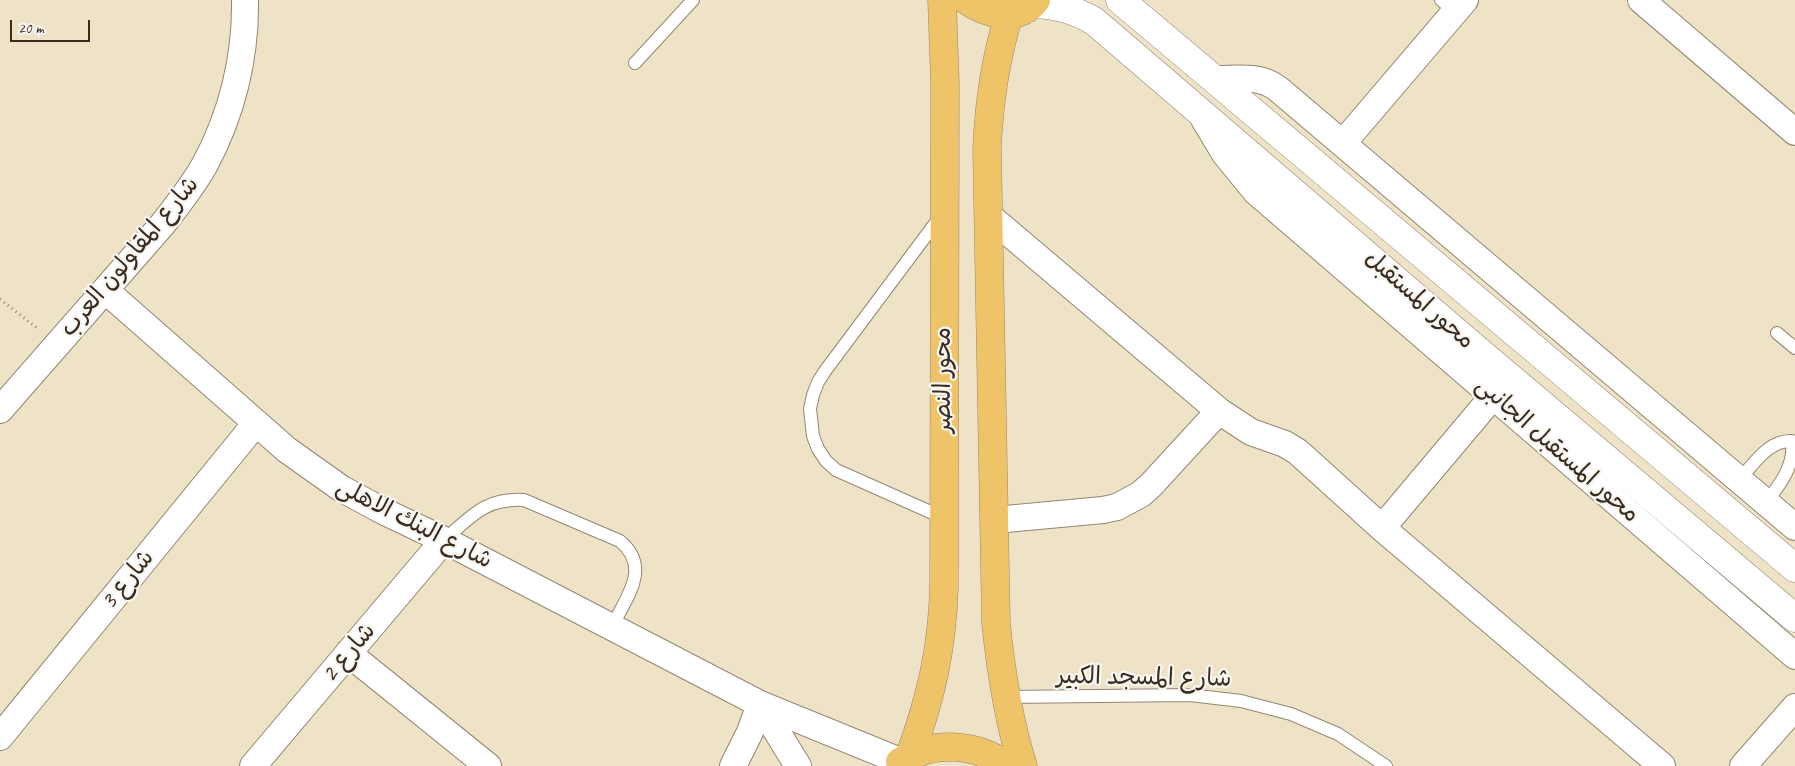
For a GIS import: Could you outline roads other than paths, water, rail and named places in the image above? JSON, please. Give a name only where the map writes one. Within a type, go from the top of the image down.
[{"type":"highway","name":"محور النصر","points":[[902,761],[931,690],[943,622],[945,211],[942,0]]},
{"type":"highway","points":[[966,0],[983,10],[997,14],[1026,6]]},
{"type":"highway","name":"محور النصر","points":[[1023,766],[1006,697],[996,623],[988,216],[988,115],[999,47],[1026,6]]},
{"type":"highway","points":[[902,761],[928,749],[946,746],[984,752],[1008,766]]},
{"type":"street","name":"شارع المقاولون العرب","points":[[0,410],[162,225],[185,196],[204,166],[220,133],[241,63],[246,27],[245,0]]},
{"type":"street","name":"محور المستقبل","points":[[1120,0],[1795,568]]},
{"type":"street","points":[[1641,0],[1795,132]]},
{"type":"street","points":[[1343,143],[1454,4]]},
{"type":"street","name":"محور المستقبل","points":[[1026,6],[1054,5],[1075,10],[1094,21],[1200,112],[1468,357],[1795,618]]},
{"type":"street","points":[[1217,80],[1252,78],[1270,83],[1795,528]]},
{"type":"street","points":[[988,216],[1219,411],[1251,432],[1284,444],[1298,452],[1382,528],[1662,766]]},
{"type":"street","name":"شارع البنك الاهلى","points":[[105,290],[287,450],[342,489],[760,704],[902,761]]},
{"type":"street","name":"محور المستقبل الجانبى","points":[[1468,357],[1494,395],[1795,656]]},
{"type":"street","points":[[1382,528],[1494,395]]},
{"type":"street","points":[[995,520],[1117,507],[1151,485],[1219,411]]},
{"type":"street","name":"شارع 3","points":[[0,737],[256,423]]},
{"type":"street","name":"شارع 2","points":[[253,766],[444,540]]},
{"type":"street","points":[[348,654],[488,766]]},
{"type":"street","points":[[733,766],[750,732],[760,704]]},
{"type":"street","points":[[760,704],[798,766]]},
{"type":"street","points":[[1743,766],[1795,707]]},
{"type":"lane","points":[[635,63],[694,0]]},
{"type":"lane","points":[[944,518],[836,470],[822,455],[813,436],[810,409],[815,389],[825,371],[945,211]]},
{"type":"lane","points":[[1777,333],[1795,348]]},
{"type":"lane","points":[[1739,480],[1771,446],[1785,440],[1794,439],[1794,462],[1791,469],[1766,503]]},
{"type":"lane","points":[[444,540],[486,506],[510,499],[524,500],[620,541],[634,556],[637,567],[636,577],[612,627]]},
{"type":"lane","name":"شارع المسجد الكبير","points":[[1006,697],[1190,695],[1241,701],[1291,714],[1338,734],[1386,766]]}]
